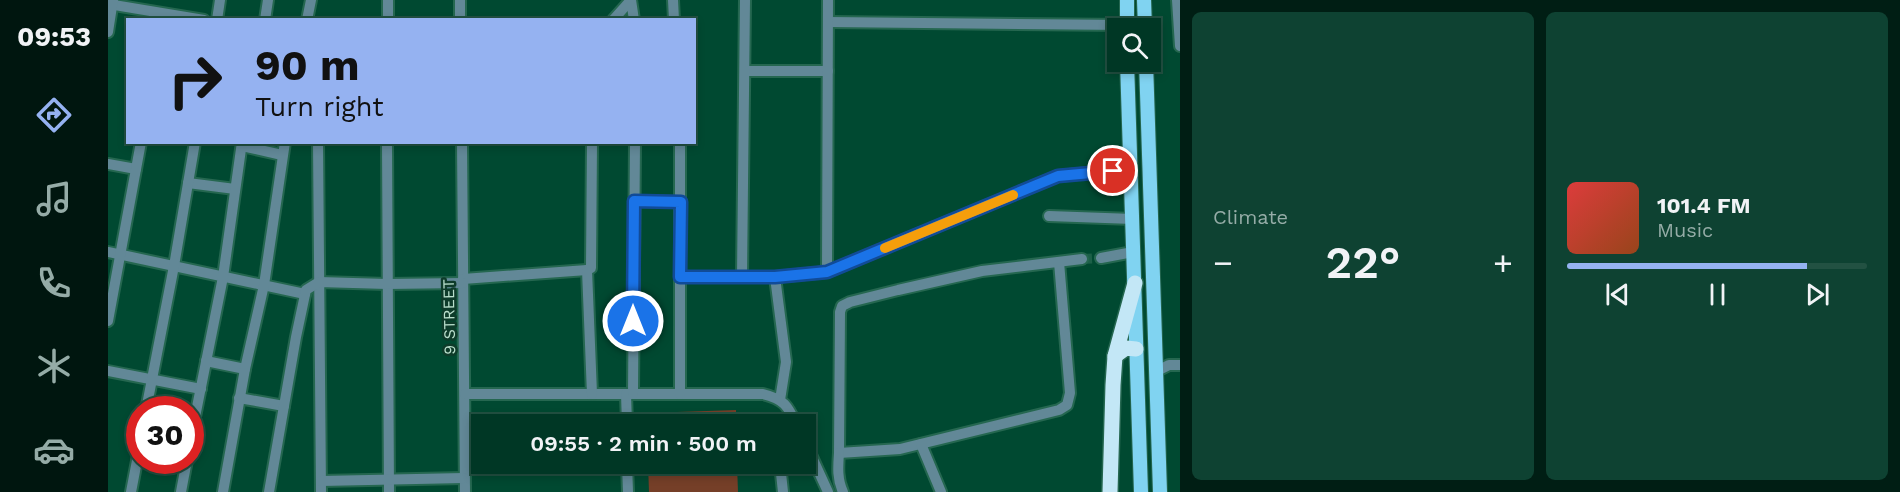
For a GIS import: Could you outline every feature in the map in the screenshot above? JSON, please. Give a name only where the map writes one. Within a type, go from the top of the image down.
[{"type":"highway","points":[[1110,492],[1115,356],[1135,284]]},
{"type":"highway","points":[[1115,356],[1126,348],[1136,349]]},
{"type":"main road","points":[[1126,0],[1127,18]]},
{"type":"main road","points":[[1144,0],[1145,18]]},
{"type":"main road","points":[[1128,72],[1141,492]]},
{"type":"main road","points":[[1146,72],[1160,492]]},
{"type":"main road","points":[[1128,82],[1147,83]]},
{"type":"street","points":[[165,16],[168,0]]},
{"type":"street","points":[[217,18],[220,0]]},
{"type":"street","points":[[265,18],[268,0]]},
{"type":"street","points":[[308,18],[313,0]]},
{"type":"street","points":[[313,0],[316,18]]},
{"type":"street","points":[[388,0],[388,18]]},
{"type":"street","points":[[460,0],[460,18]]},
{"type":"street","points":[[615,18],[631,0]]},
{"type":"street","points":[[631,0],[634,18]]},
{"type":"street","points":[[673,0],[674,18]]},
{"type":"street","points":[[742,277],[745,0]]},
{"type":"street","points":[[827,272],[828,0]]},
{"type":"street","points":[[1177,0],[1180,46]]},
{"type":"street","points":[[108,32],[111,3],[165,16],[184,18]]},
{"type":"street","points":[[828,22],[1107,27]]},
{"type":"street","points":[[745,71],[828,71]]},
{"type":"street","points":[[108,321],[141,144]]},
{"type":"street","points":[[148,396],[195,144]]},
{"type":"street","points":[[200,396],[223,276],[242,144],[282,155]]},
{"type":"street","points":[[222,492],[244,369],[264,285],[285,144]]},
{"type":"street","points":[[318,144],[321,486],[388,480],[464,478]]},
{"type":"street","points":[[387,144],[388,492]]},
{"type":"street","name":"9 STREET","points":[[462,144],[465,492]]},
{"type":"street","points":[[269,492],[306,290],[319,282],[387,284],[463,281],[591,268],[592,144]]},
{"type":"street","points":[[628,414],[634,144]]},
{"type":"street","points":[[680,144],[680,394]]},
{"type":"street","points":[[108,164],[136,170]]},
{"type":"street","points":[[680,277],[775,277],[827,272],[1058,176],[1131,169]]},
{"type":"street","points":[[188,183],[235,189]]},
{"type":"street","points":[[634,201],[681,202]]},
{"type":"street","points":[[1048,216],[1132,219]]},
{"type":"street","points":[[108,252],[305,294]]},
{"type":"street","points":[[1101,258],[1133,252]]},
{"type":"street","points":[[843,492],[837,470],[840,312],[842,306],[898,290],[982,271],[1082,259]]},
{"type":"street","points":[[839,453],[900,449],[1059,410],[1067,405],[1070,393],[1059,262]]},
{"type":"street","points":[[587,270],[592,394]]},
{"type":"street","points":[[775,277],[786,362],[780,400]]},
{"type":"street","points":[[206,361],[244,369]]},
{"type":"street","points":[[1157,370],[1169,365],[1180,365]]},
{"type":"street","points":[[108,371],[201,389]]},
{"type":"street","points":[[465,394],[763,394],[780,400],[791,414]]},
{"type":"street","points":[[239,398],[284,406]]},
{"type":"street","points":[[921,444],[941,492]]},
{"type":"street","points":[[816,466],[828,492]]},
{"type":"street","points":[[131,492],[134,474]]},
{"type":"street","points":[[181,492],[184,474]]},
{"type":"street","points":[[627,474],[628,492]]},
{"type":"street","points":[[781,474],[783,492]]},
{"type":"shaded area","points":[[736,410],[736,414],[647,413]]},
{"type":"shaded area","points":[[648,474],[737,474],[738,492],[649,492]]},
{"type":"tunnel","points":[[1082,259],[1101,258]]},
{"type":"slow traffic","points":[[885,248],[1013,195]]},
{"type":"route","points":[[633,321],[634,201],[681,202],[680,277],[775,277],[827,272],[1058,176],[1113,171]]}]
